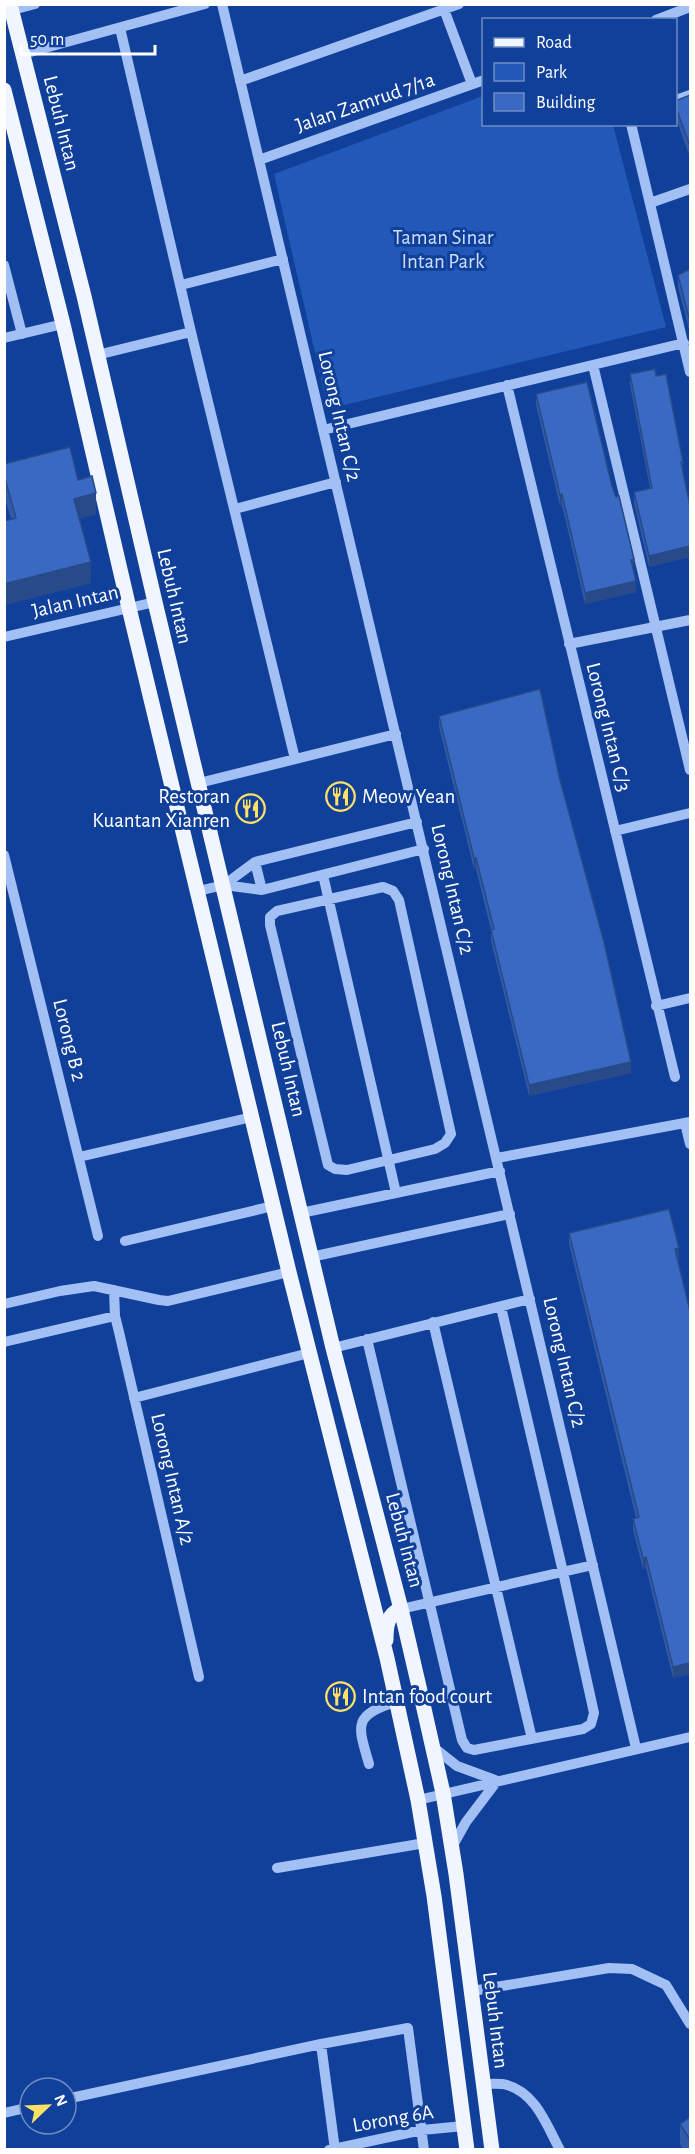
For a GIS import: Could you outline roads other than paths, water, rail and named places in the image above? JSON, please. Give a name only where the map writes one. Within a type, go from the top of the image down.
[{"type":"main road","name":"Lebuh Intan","points":[[8,9],[23,54],[97,355],[311,1257],[401,1609],[433,1747],[452,1847],[492,2150]]},
{"type":"main road","points":[[4,90],[63,324],[289,1272],[387,1658],[425,1843],[444,1964],[467,2150]]},
{"type":"main road","points":[[387,1658],[387,1623],[394,1612],[401,1609]]},
{"type":"street","points":[[8,9],[35,4]]},
{"type":"street","points":[[23,54],[205,4]]},
{"type":"street","name":"Lorong Intan C/2","points":[[222,4],[636,1748]]},
{"type":"street","points":[[240,81],[443,7],[459,4]]},
{"type":"street","points":[[443,7],[472,84]]},
{"type":"street","points":[[661,18],[690,7]]},
{"type":"street","points":[[120,28],[295,759]]},
{"type":"street","name":"Jalan Zamrud 7/1a","points":[[259,160],[482,80]]},
{"type":"street","points":[[631,126],[650,203],[674,280],[690,372]]},
{"type":"street","points":[[650,203],[690,189]]},
{"type":"street","points":[[180,285],[283,259]]},
{"type":"street","points":[[4,266],[22,334]]},
{"type":"street","points":[[4,338],[63,324]]},
{"type":"street","points":[[97,355],[191,332]]},
{"type":"street","points":[[323,430],[684,343]]},
{"type":"street","points":[[593,365],[690,770]]},
{"type":"street","name":"Lorong Intan C/3","points":[[507,385],[675,1077]]},
{"type":"street","points":[[235,508],[336,482]]},
{"type":"street","name":"Jalan Intan","points":[[4,637],[154,602]]},
{"type":"street","points":[[569,644],[690,620]]},
{"type":"street","points":[[199,783],[396,734]]},
{"type":"street","points":[[615,831],[690,813]]},
{"type":"street","points":[[224,885],[255,862],[417,822]]},
{"type":"street","points":[[198,891],[224,885],[262,890],[424,849]]},
{"type":"street","name":"Lorong B 2","points":[[4,855],[98,1236]]},
{"type":"street","points":[[255,862],[262,890]]},
{"type":"street","points":[[323,875],[396,1193]]},
{"type":"street","points":[[382,887],[393,891],[399,900],[451,1134],[445,1143],[435,1149],[347,1170],[335,1169],[328,1165],[270,925],[270,917],[277,911],[329,899],[382,887]]},
{"type":"street","points":[[656,1006],[690,998]]},
{"type":"street","points":[[79,1157],[252,1117]]},
{"type":"street","points":[[497,1158],[688,1123],[690,1144]]},
{"type":"street","points":[[301,1213],[500,1171]]},
{"type":"street","points":[[126,1242],[273,1206]]},
{"type":"street","points":[[311,1257],[510,1214]]},
{"type":"street","points":[[4,1304],[78,1287],[94,1286],[168,1300],[289,1272]]},
{"type":"street","name":"Lorong Intan A/2","points":[[114,1290],[115,1316],[199,1677]]},
{"type":"street","points":[[333,1348],[530,1299]]},
{"type":"street","points":[[367,1339],[462,1740],[467,1748],[474,1750],[583,1730],[591,1724],[594,1713],[501,1307]]},
{"type":"street","points":[[4,1342],[115,1316]]},
{"type":"street","points":[[433,1322],[532,1739]]},
{"type":"street","points":[[134,1398],[309,1353]]},
{"type":"street","points":[[401,1609],[593,1565]]},
{"type":"street","points":[[369,1764],[360,1731],[363,1719],[368,1713],[396,1702]]},
{"type":"street","points":[[418,1800],[690,1737]]},
{"type":"street","points":[[433,1747],[457,1766],[497,1781]]},
{"type":"street","points":[[452,1847],[466,1822],[497,1781]]},
{"type":"street","points":[[277,1868],[425,1843]]},
{"type":"street","points":[[472,1991],[609,1968],[632,1969],[666,1985],[690,2024]]},
{"type":"street","points":[[78,2096],[321,2044],[408,2028],[424,2150]]},
{"type":"street","points":[[321,2044],[333,2149]]},
{"type":"street","points":[[484,2084],[507,2085],[524,2092],[539,2110],[560,2150]]},
{"type":"street","name":"Lorong 6A","points":[[333,2149],[422,2130],[464,2126]]},
{"type":"place","name":"Meow Yean","points":[[341,796]]},
{"type":"place","name":"Restoran Kuantan Xianren","points":[[251,808]]},
{"type":"place","name":"Intan food court","points":[[341,1696]]},
{"type":"park label","name":"Taman Sinar Intan Park","points":[[443,249]]}]
